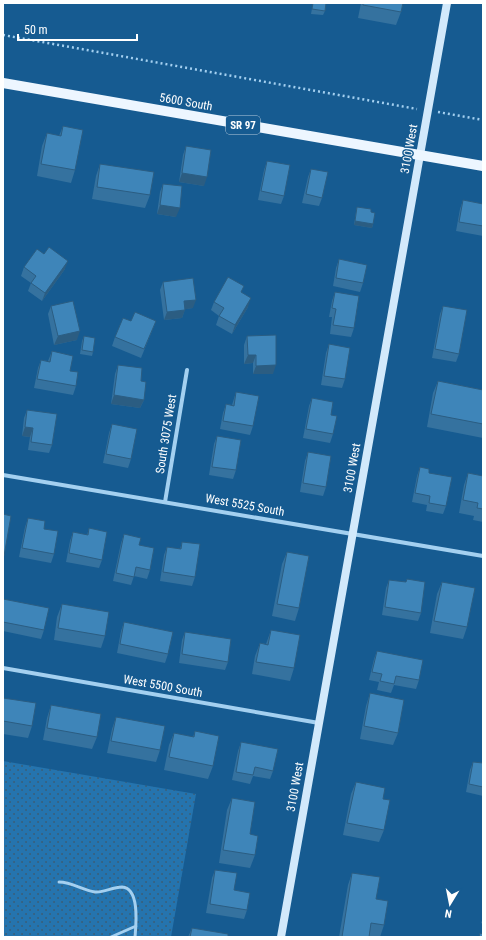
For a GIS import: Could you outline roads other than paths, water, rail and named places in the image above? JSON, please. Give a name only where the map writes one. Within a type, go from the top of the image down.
[{"type":"main road","name":"5600 South","points":[[3,83],[483,166]]},
{"type":"street","name":"3100 West","points":[[281,937],[447,3]]},
{"type":"street","name":"South 3075 West","points":[[165,502],[187,370]]},
{"type":"street","name":"West 5525 South","points":[[3,475],[483,556]]},
{"type":"street","name":"West 5500 South","points":[[3,668],[319,723]]},
{"type":"lane","points":[[59,882],[69,883],[82,889],[94,892],[115,888],[126,888],[133,896],[136,926],[135,937]]},
{"type":"lane","points":[[111,937],[136,926]]}]
